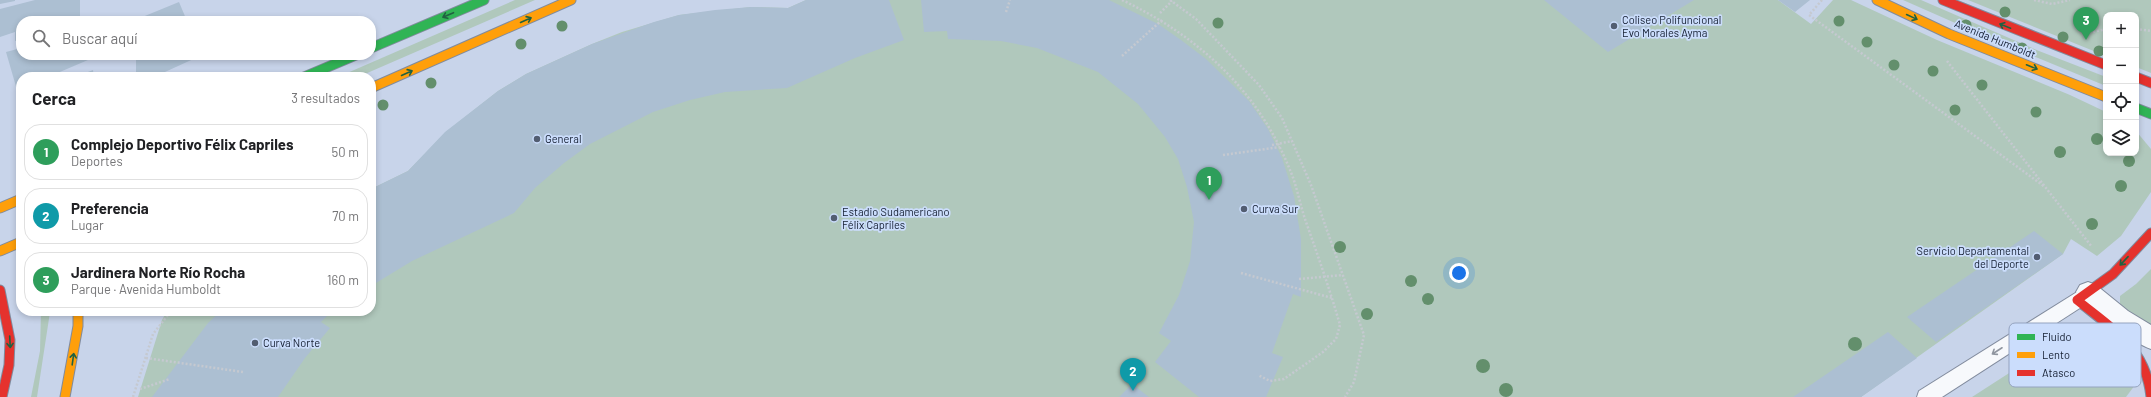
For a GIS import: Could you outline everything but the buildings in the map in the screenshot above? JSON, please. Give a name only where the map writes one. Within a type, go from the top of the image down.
[{"type":"main road","points":[[376,46],[484,0]]},
{"type":"main road","points":[[376,86],[571,0]]},
{"type":"main road","name":"Avenida Humboldt","points":[[1877,0],[1949,34],[2103,95]]},
{"type":"main road","name":"Avenida Humboldt","points":[[1943,0],[2103,65]]},
{"type":"main road","points":[[316,72],[344,60]]},
{"type":"main road","points":[[2139,78],[2151,83]]},
{"type":"main road","points":[[2139,109],[2151,114]]},
{"type":"main road","points":[[0,208],[16,201]]},
{"type":"main road","points":[[2106,323],[2082,296],[2112,274],[2151,232]]},
{"type":"main road","points":[[0,251],[16,244]]},
{"type":"main road","points":[[0,290],[10,340],[9,365],[2,397]]},
{"type":"main road","points":[[65,397],[77,334],[78,316]]},
{"type":"main road","points":[[2141,361],[2150,381],[2151,397]]},
{"type":"street","points":[[2082,296],[2128,323]]},
{"type":"street","points":[[2141,332],[2151,338]]},
{"type":"lane","points":[[2042,323],[2082,296]]},
{"type":"lane","points":[[1938,394],[2009,346]]},
{"type":"path","points":[[1006,12],[1010,0]]},
{"type":"path","points":[[1122,0],[1162,20],[1194,42],[1226,70],[1257,106],[1290,170],[1302,213],[1340,325],[1336,339],[1323,352],[1284,379],[1270,381],[1258,375]]},
{"type":"path","points":[[1822,0],[1809,15],[2045,187]]},
{"type":"path","points":[[2034,0],[2052,4],[2070,0]]},
{"type":"path","points":[[1160,13],[1171,1],[1196,19],[1259,85],[1282,118],[1311,185],[1364,335],[1354,382],[1345,397]]},
{"type":"path","points":[[1122,56],[1162,20]]},
{"type":"path","points":[[2139,29],[2151,31]]},
{"type":"path","points":[[1946,60],[2092,247]]},
{"type":"path","points":[[1272,145],[1292,142]]},
{"type":"path","points":[[1223,155],[1280,148]]},
{"type":"path","points":[[1241,274],[1332,299]]},
{"type":"path","points":[[1299,279],[1344,275]]},
{"type":"path","points":[[133,397],[153,334],[167,316]]},
{"type":"path","points":[[146,358],[243,372]]},
{"type":"path","points":[[140,389],[170,379]]},
{"type":"green space","points":[[515,0],[535,0],[369,72],[349,72]]},
{"type":"green space","points":[[806,0],[1778,0],[1811,24],[1833,0],[1851,0],[1937,40],[2070,95],[2103,111],[2103,156],[2139,156],[2139,135],[2151,149],[2151,192],[2121,236],[2097,256],[2071,239],[2063,254],[1861,397],[138,397],[164,316],[376,316],[376,187],[408,171],[446,132],[498,91],[526,74],[622,32],[679,15],[751,7],[788,8]]},
{"type":"green space","points":[[1903,0],[1921,0],[2039,51],[2103,76],[2103,85],[1987,37]]},
{"type":"green space","points":[[1968,0],[2151,0],[2151,73],[2139,68],[2139,12],[2103,12],[2103,55]]},
{"type":"green space","points":[[2151,269],[2151,330],[2120,304],[2120,296],[2136,284]]},
{"type":"green space","points":[[41,316],[49,316],[37,397],[31,397],[40,351]]},
{"type":"green space","points":[[2009,373],[2009,387],[2134,387],[2126,397],[1972,397]]},
{"type":"traffic: fast","points":[[376,46],[484,0]]},
{"type":"traffic: fast","points":[[316,72],[344,60]]},
{"type":"traffic: fast","points":[[2139,109],[2151,114]]},
{"type":"traffic: slow","points":[[376,86],[571,0]]},
{"type":"traffic: slow","points":[[1877,0],[1949,34],[2103,96]]},
{"type":"traffic: slow","points":[[0,208],[16,201]]},
{"type":"traffic: slow","points":[[0,251],[16,244]]},
{"type":"traffic: slow","points":[[65,397],[78,326],[78,316]]},
{"type":"traffic: jam","points":[[1943,0],[2103,64]]},
{"type":"traffic: jam","points":[[2139,78],[2151,83]]},
{"type":"traffic: jam","points":[[2106,323],[2077,300],[2113,274],[2151,233]]},
{"type":"traffic: jam","points":[[0,290],[10,340],[9,365],[2,397]]},
{"type":"traffic: jam","points":[[2141,360],[2150,383],[2151,397]]},
{"type":"place","name":"Coliseo Polifuncional Evo Morales Ayma","points":[[1614,26]]},
{"type":"place","name":"Jardinera Norte Río Rocha","points":[[2086,40]]},
{"type":"place","name":"General","points":[[537,139]]},
{"type":"place","name":"Complejo Deportivo Félix Capriles","points":[[1209,200]]},
{"type":"place","name":"Curva Sur","points":[[1244,209]]},
{"type":"place","name":"Estadio Sudamericano Félix Capriles","points":[[834,218]]},
{"type":"place","name":"Servicio Departamental del Deporte","points":[[2037,257]]},
{"type":"place","name":"Curva Norte","points":[[255,343]]},
{"type":"place","name":"Preferencia","points":[[1133,391]]}]
